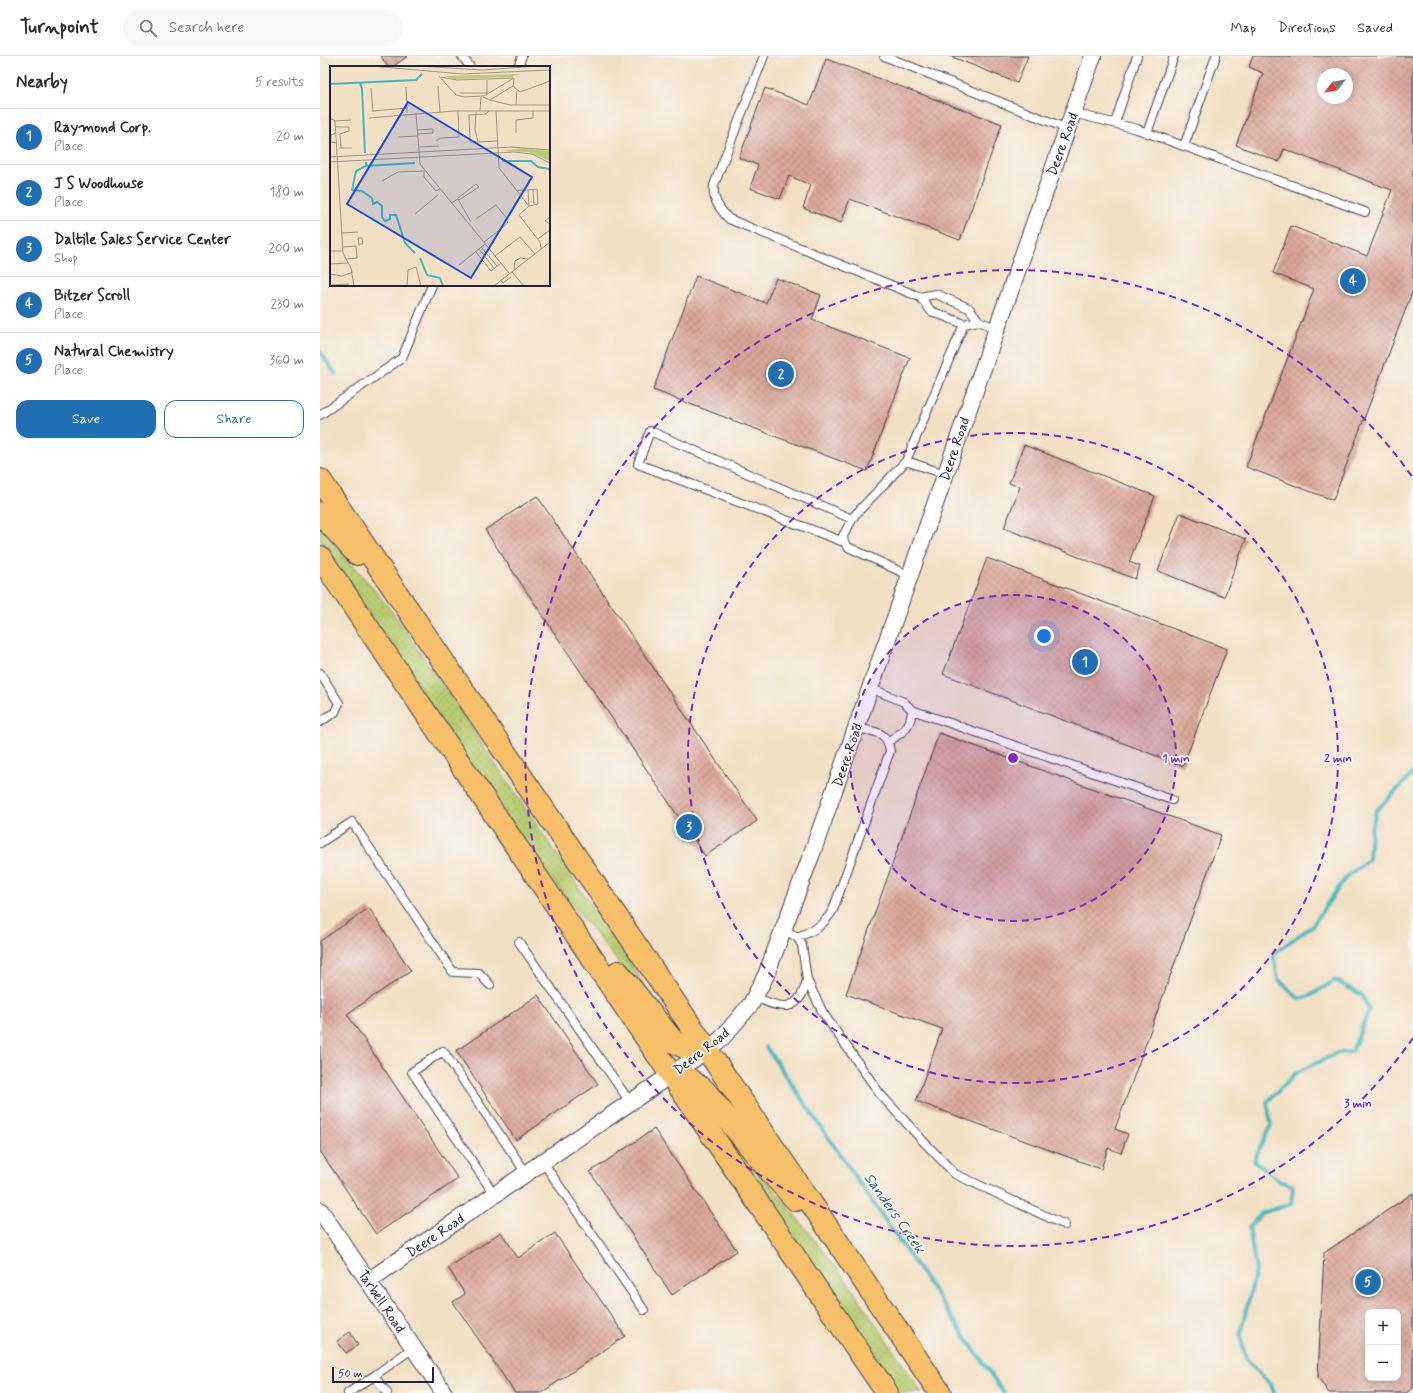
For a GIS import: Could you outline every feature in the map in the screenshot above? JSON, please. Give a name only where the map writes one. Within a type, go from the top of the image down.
[{"type":"main road","points":[[320,480],[940,1393]]},
{"type":"main road","points":[[320,513],[409,610]]},
{"type":"main road","points":[[320,556],[887,1393]]},
{"type":"main road","points":[[545,888],[613,964],[673,1041],[679,1046],[689,1050],[707,1050]]},
{"type":"main road","points":[[672,1074],[683,1075],[704,1090],[773,1175],[839,1244]]},
{"type":"street","name":"Deere Road","points":[[368,1281],[707,1050],[722,1038],[740,1018],[755,996],[766,974],[783,929],[856,728],[1093,56]]},
{"type":"street","name":"Tarbell Road","points":[[320,1210],[444,1393]]},
{"type":"lane","points":[[462,56],[469,66]]},
{"type":"lane","points":[[518,66],[522,56]]},
{"type":"lane","points":[[764,56],[714,185],[712,195],[718,208],[728,219],[920,297],[931,311],[964,324],[980,321]]},
{"type":"lane","points":[[884,56],[1068,129]]},
{"type":"lane","points":[[1115,123],[1137,56]]},
{"type":"lane","points":[[1147,133],[1174,56]]},
{"type":"lane","points":[[1184,146],[1216,56]]},
{"type":"lane","points":[[1073,113],[1115,123],[1147,133],[1366,212]]},
{"type":"lane","points":[[320,416],[402,358],[432,286]]},
{"type":"lane","points":[[920,297],[936,294],[969,308],[980,321],[997,329]]},
{"type":"lane","points":[[844,542],[844,536],[852,519],[906,461],[964,324]]},
{"type":"lane","points":[[852,519],[650,431],[638,464],[844,542],[848,547],[910,576]]},
{"type":"lane","points":[[906,461],[945,474]]},
{"type":"lane","points":[[320,673],[339,704],[335,712],[320,722]]},
{"type":"lane","points":[[870,688],[904,702],[912,710],[1172,800]]},
{"type":"lane","points":[[889,741],[901,734],[911,721],[912,710]]},
{"type":"lane","points":[[797,937],[810,933],[825,923],[833,910],[890,751],[889,741],[881,733],[856,728]]},
{"type":"lane","points":[[320,843],[352,822],[453,972],[479,973],[490,985]]},
{"type":"lane","points":[[783,929],[797,937],[802,945],[808,980],[823,1013],[880,1094],[955,1174],[1065,1224]]},
{"type":"lane","points":[[519,942],[630,1102]]},
{"type":"lane","points":[[755,996],[775,1006],[788,1006],[797,1002],[804,994],[808,980]]},
{"type":"lane","points":[[494,1194],[412,1072],[443,1050],[526,1173]]},
{"type":"lane","points":[[543,1162],[644,1310]]},
{"type":"lane","points":[[348,1393],[413,1348]]},
{"type":"lane","points":[[374,1376],[387,1393]]},
{"type":"green space","points":[[320,525],[394,614],[676,1031],[674,1032],[530,852],[320,540]]},
{"type":"green space","points":[[702,1098],[849,1284],[922,1393],[898,1393],[699,1100]]},
{"type":"building","points":[[381,56],[408,56],[393,66],[387,66]]},
{"type":"building","points":[[950,56],[1028,56],[1017,83]]},
{"type":"building","points":[[1253,56],[1413,56],[1413,290],[1333,500],[1246,467],[1314,289],[1273,273],[1291,226],[1367,256],[1392,190],[1284,149],[1279,162],[1236,145],[1263,73],[1249,67]]},
{"type":"building","points":[[826,59],[1002,124],[960,240],[850,199],[841,223],[803,208],[811,185],[789,176],[780,199],[750,188],[758,165],[739,158],[765,88],[809,105]]},
{"type":"building","points":[[696,276],[766,303],[776,278],[821,295],[812,320],[910,358],[867,471],[653,390]]},
{"type":"building","points":[[1024,445],[1155,496],[1129,562],[1140,566],[1135,579],[1004,528],[1020,487],[1009,483]]},
{"type":"building","points":[[537,496],[757,821],[705,856],[485,530]]},
{"type":"building","points":[[1180,513],[1246,539],[1224,597],[1158,571]]},
{"type":"building","points":[[987,558],[1227,649],[1183,766],[943,674]]},
{"type":"building","points":[[939,733],[1221,835],[1115,1129],[1128,1134],[1121,1153],[1108,1148],[1101,1169],[916,1101],[942,1029],[846,994]]},
{"type":"building","points":[[369,908],[411,971],[347,1014],[458,1179],[376,1234],[320,1151],[320,941]]},
{"type":"building","points":[[538,995],[598,1084],[516,1140],[456,1051]]},
{"type":"building","points":[[654,1129],[737,1251],[672,1295],[590,1172]]},
{"type":"building","points":[[1413,1193],[1413,1388],[1406,1393],[1329,1393],[1318,1377],[1324,1253]]},
{"type":"building","points":[[501,1232],[518,1258],[555,1233],[625,1336],[541,1393],[515,1393],[453,1302],[465,1294],[448,1268]]},
{"type":"building","points":[[350,1332],[358,1345],[346,1353],[337,1341]]},
{"type":"waterway","name":"Sanders Creek","points":[[320,352],[335,373]]},
{"type":"waterway","points":[[1274,1393],[1271,1385],[1246,1360],[1240,1335],[1256,1270],[1249,1227],[1262,1213],[1291,1204],[1293,1186],[1279,1181],[1254,1160],[1271,1125],[1267,1102],[1296,1073],[1337,1053],[1352,1052],[1369,1010],[1362,995],[1335,980],[1310,996],[1299,999],[1278,979],[1273,954],[1312,926],[1346,877],[1369,859],[1371,831],[1376,811],[1413,773]]},
{"type":"waterway","name":"Sanders Creek","points":[[766,1047],[1004,1393]]},
{"type":"place","name":"Bitzer Scroll","points":[[1353,281]]},
{"type":"place","name":"J S Woodhouse","points":[[781,374]]},
{"type":"place","name":"Raymond Corp.","points":[[1085,662]]},
{"type":"place","name":"Daltile Sales Service Center","points":[[689,827]]},
{"type":"place","name":"Natural Chemistry","points":[[1368,1282]]}]
